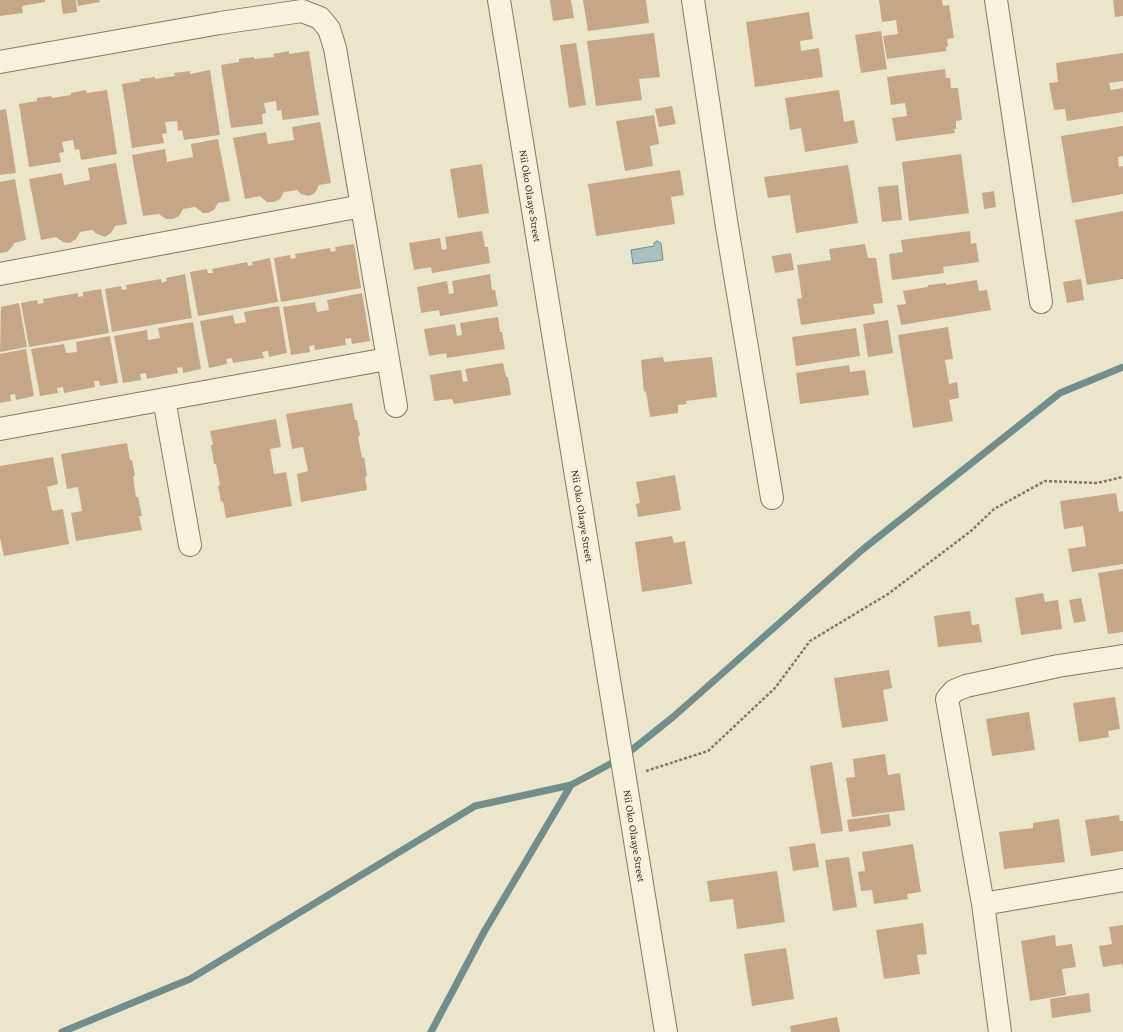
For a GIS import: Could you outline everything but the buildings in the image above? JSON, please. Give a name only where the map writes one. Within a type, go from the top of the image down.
[{"type":"street","name":"Nii Oko Olaaye Street","points":[[499,0],[666,1032]]},
{"type":"street","points":[[693,0],[727,227],[772,498]]},
{"type":"street","points":[[996,0],[1041,302]]},
{"type":"street","points":[[0,62],[220,23],[302,11],[320,18],[329,29],[335,48],[396,406]]},
{"type":"street","points":[[0,274],[362,206]]},
{"type":"street","points":[[0,429],[387,359]]},
{"type":"street","points":[[164,399],[190,545]]},
{"type":"street","points":[[1000,1032],[983,904],[947,699],[954,691],[966,686],[1058,666],[1123,656]]},
{"type":"street","points":[[983,904],[1123,880]]},
{"type":"path","points":[[625,778],[708,751],[776,688],[810,641],[888,594],[971,531],[994,509],[1045,481],[1096,483],[1123,478]]},
{"type":"shaded area","points":[[657,241],[661,243],[663,260],[633,264],[631,250],[654,246],[654,243]]},
{"type":"waterway","points":[[62,1032],[190,979],[475,806],[571,785],[623,757],[673,717],[862,550],[1060,393],[1123,367]]},
{"type":"waterway","points":[[431,1032],[484,932],[571,785]]}]
